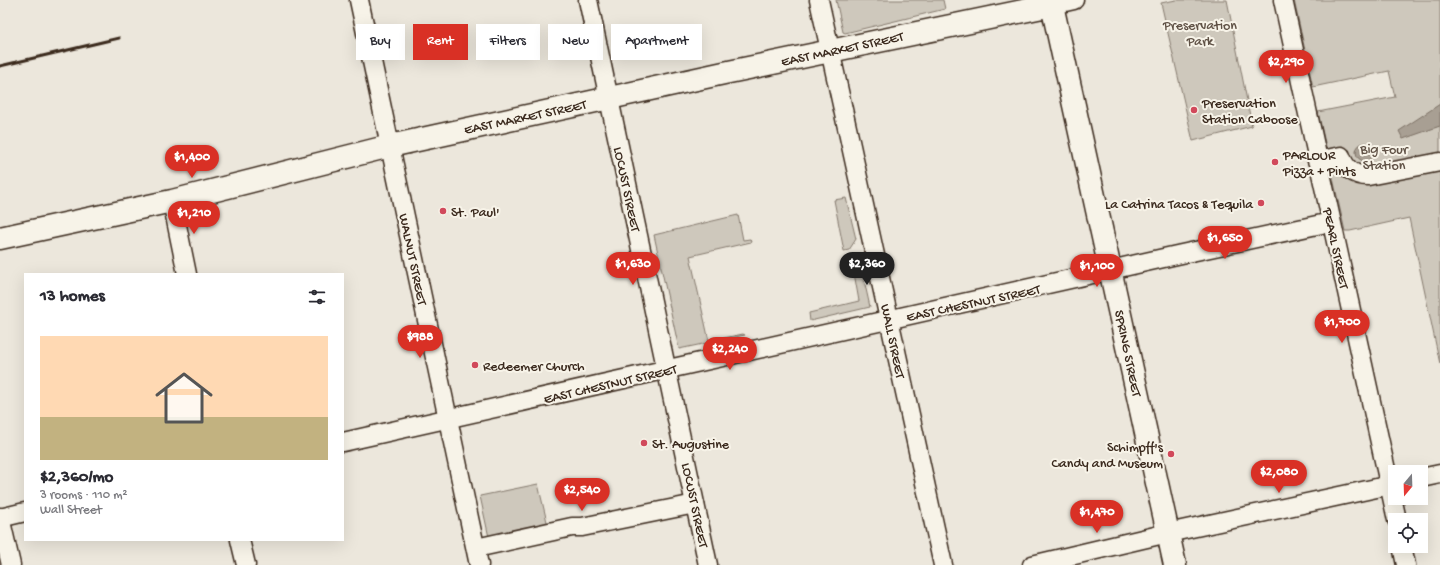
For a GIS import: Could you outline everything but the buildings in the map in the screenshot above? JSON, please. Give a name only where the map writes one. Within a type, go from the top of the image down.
[{"type":"main road","name":"EAST MARKET STREET","points":[[0,238],[172,201],[390,146],[1052,2]]},
{"type":"main road","name":"SPRING STREET","points":[[1052,2],[1175,565]]},
{"type":"street","name":"WALNUT STREET","points":[[359,0],[478,557]]},
{"type":"street","name":"LOCUST STREET","points":[[588,0],[708,565]]},
{"type":"street","name":"WALL STREET","points":[[819,0],[943,565]]},
{"type":"street","points":[[1052,2],[1074,0]]},
{"type":"street","name":"PEARL STREET","points":[[1283,0],[1317,161],[1388,467]]},
{"type":"street","points":[[1317,161],[1341,156],[1350,171],[1368,176],[1440,162]]},
{"type":"street","points":[[172,201],[187,273]]},
{"type":"street","name":"EAST CHESTNUT STREET","points":[[344,442],[1331,222]]},
{"type":"street","points":[[1428,477],[1440,474]]},
{"type":"street","points":[[1032,565],[1168,533],[1388,485]]},
{"type":"street","points":[[478,557],[557,530],[582,527],[695,504]]},
{"type":"street","points":[[11,565],[0,517],[24,512]]},
{"type":"street","points":[[240,541],[246,565]]},
{"type":"street","points":[[1403,553],[1406,565]]},
{"type":"green space","points":[[836,0],[943,0],[945,9],[845,33],[843,32]]},
{"type":"green space","name":"Preservation Park","points":[[1176,0],[1227,0],[1252,126],[1193,141],[1161,3]]},
{"type":"green space","name":"Big Four Station","points":[[1294,0],[1440,0],[1440,364],[1409,218],[1345,231],[1318,112],[1395,97],[1389,71],[1313,87]]},
{"type":"green space","points":[[846,198],[856,239],[849,250],[844,251],[834,200]]},
{"type":"green space","points":[[738,215],[743,240],[750,239],[751,242],[690,256],[709,341],[743,334],[745,335],[679,349],[654,235]]},
{"type":"green space","points":[[862,271],[870,307],[810,321],[809,313],[859,301],[854,273]]},
{"type":"green space","points":[[538,484],[547,522],[546,529],[490,542],[480,496]]},
{"type":"shaded area","points":[[1440,104],[1440,126],[1403,139],[1399,131]]},
{"type":"shaded area","points":[[1365,143],[1371,146],[1374,152],[1371,158],[1365,161],[1359,158],[1356,152],[1359,146]]},
{"type":"railway","points":[[0,66],[119,38]]},
{"type":"place","name":"Preservation Station Caboose","points":[[1194,110]]},
{"type":"place","name":"PARLOUR Pizza + Pints","points":[[1275,162]]},
{"type":"place","name":"La Catrina Tacos & Tequila","points":[[1261,203]]},
{"type":"place","name":"St. Paul'","points":[[443,211]]},
{"type":"place","name":"Redeemer Church","points":[[475,365]]},
{"type":"place","name":"St. Augustine","points":[[644,443]]},
{"type":"place","name":"Schimpff's Candy and Museum","points":[[1171,454]]}]
